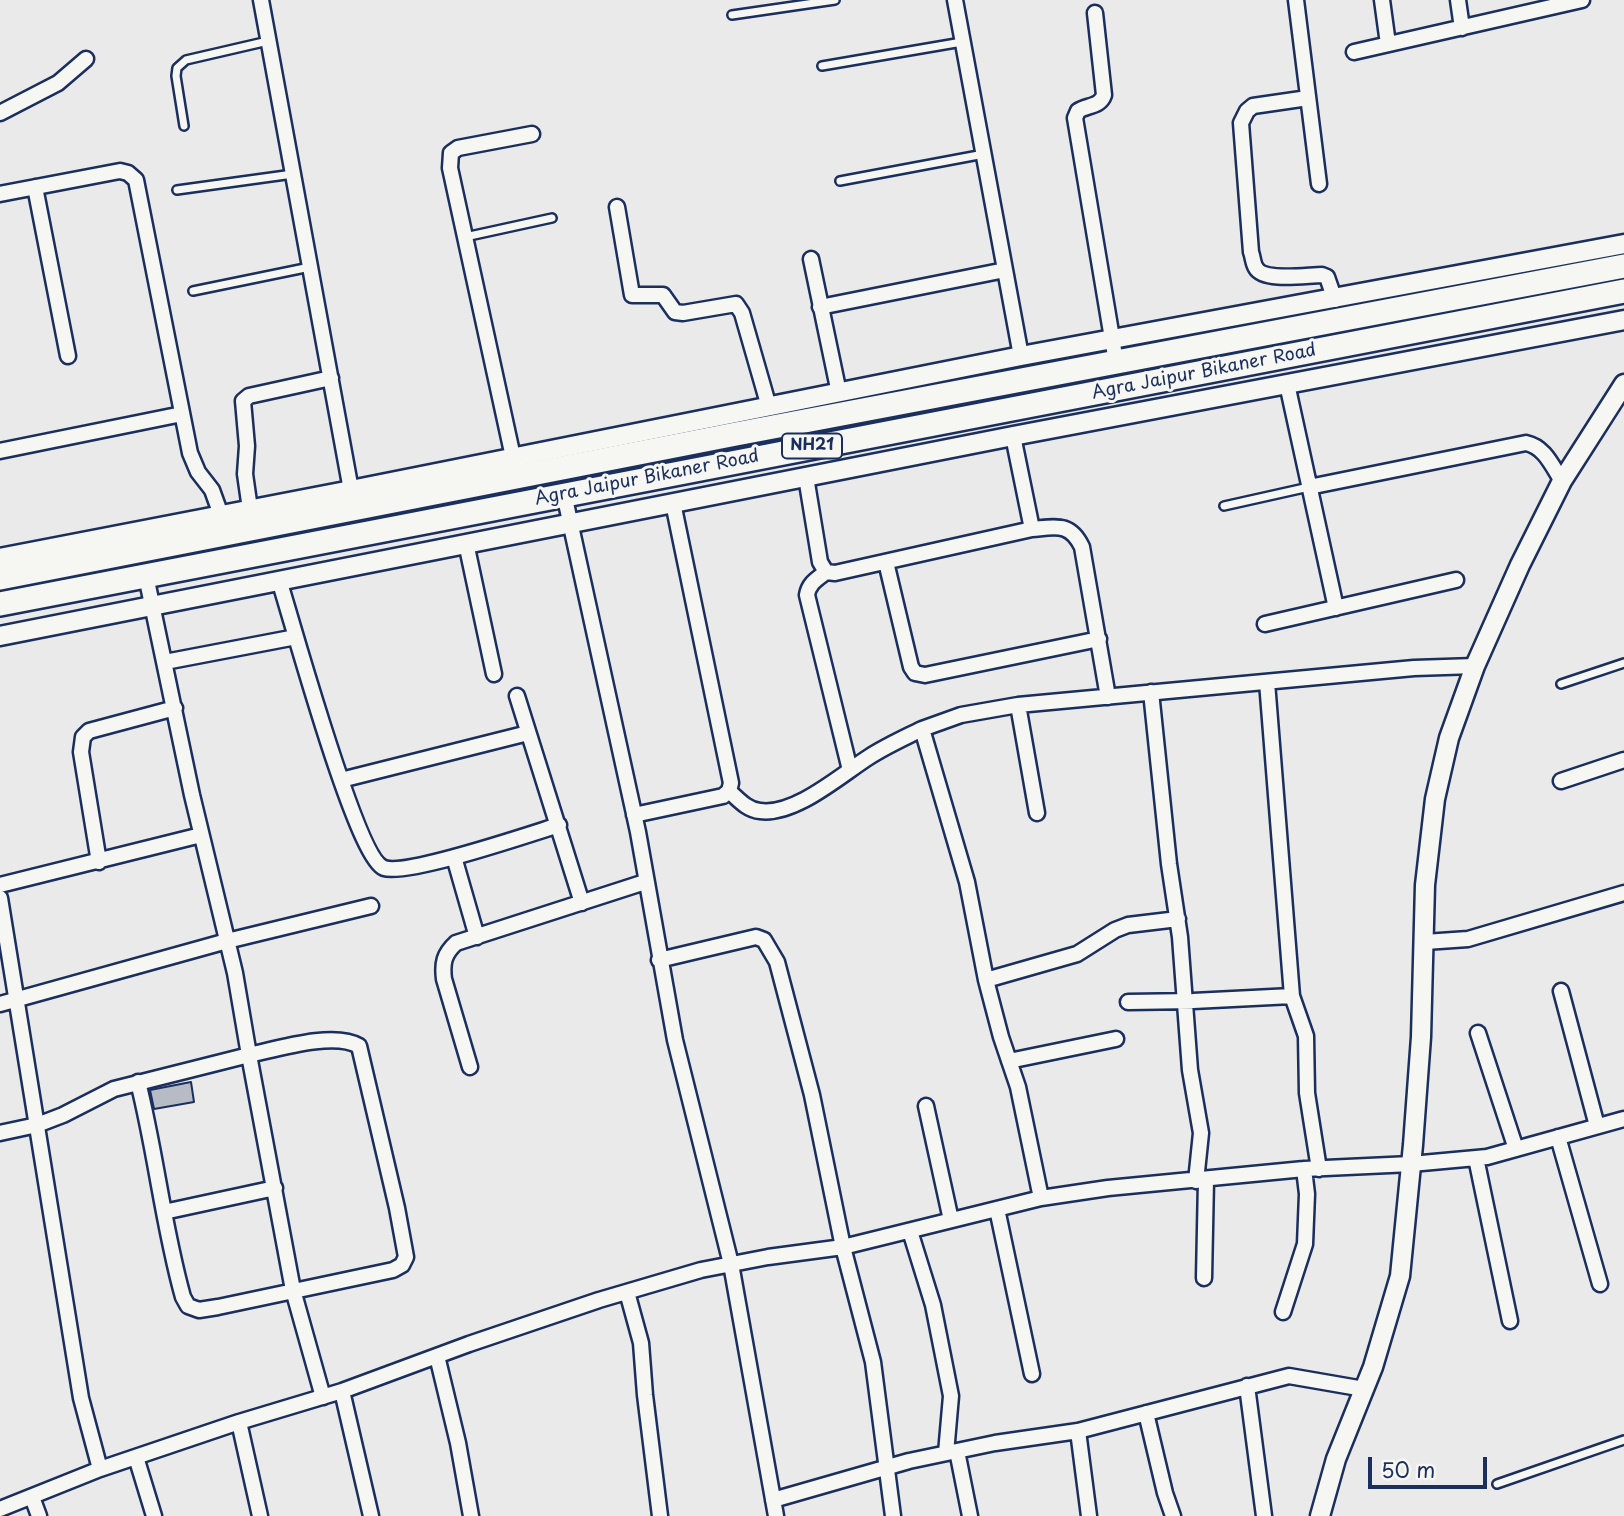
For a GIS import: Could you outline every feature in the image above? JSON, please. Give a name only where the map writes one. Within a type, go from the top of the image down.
[{"type":"highway","name":"Agra Jaipur Bikaner Road","points":[[0,578],[1115,351],[1624,266]]},
{"type":"highway","name":"Agra Jaipur Bikaner Road","points":[[0,604],[1624,291]]},
{"type":"street","points":[[261,0],[351,490]]},
{"type":"street","points":[[955,0],[1021,356]]},
{"type":"street","points":[[1296,0],[1319,184]]},
{"type":"street","points":[[1382,0],[1388,44]]},
{"type":"street","points":[[1458,0],[1462,28]]},
{"type":"street","points":[[1354,52],[1462,28],[1542,5],[1582,0]]},
{"type":"street","points":[[1095,13],[1104,95],[1102,101],[1078,111],[1075,118],[1115,351]]},
{"type":"street","points":[[0,113],[58,83],[86,60]]},
{"type":"street","points":[[1308,98],[1254,106],[1247,111],[1241,122],[1251,252],[1256,268],[1262,275],[1327,277],[1335,300]]},
{"type":"street","points":[[513,457],[450,168],[451,153],[458,148],[533,134]]},
{"type":"street","points":[[0,194],[120,171],[128,173],[136,180],[193,464],[212,490],[221,515]]},
{"type":"street","points":[[35,187],[68,356]]},
{"type":"street","points":[[617,207],[632,295],[663,295],[675,312],[736,304],[743,313],[769,407]]},
{"type":"street","points":[[0,558],[1021,356],[1115,351],[1335,300],[1624,244]]},
{"type":"street","points":[[811,259],[839,393]]},
{"type":"street","points":[[820,307],[1005,270]]},
{"type":"street","points":[[0,636],[1013,436],[1624,320]]},
{"type":"street","points":[[250,509],[245,474],[247,446],[243,401],[249,396],[331,379]]},
{"type":"street","points":[[1287,384],[1336,608]]},
{"type":"street","points":[[1320,1516],[1336,1459],[1364,1389],[1400,1276],[1411,1164],[1425,942],[1425,885],[1435,799],[1449,738],[1475,666],[1520,565],[1562,481],[1624,384]]},
{"type":"street","points":[[0,452],[182,414]]},
{"type":"street","points":[[1013,436],[1032,529]]},
{"type":"street","points":[[1310,487],[1526,443],[1536,445],[1544,452],[1562,481]]},
{"type":"street","points":[[806,477],[820,562],[826,572]]},
{"type":"street","points":[[564,494],[634,815],[675,1040],[731,1264],[776,1516]]},
{"type":"street","points":[[634,815],[717,797],[729,791],[731,783],[673,503]]},
{"type":"street","points":[[850,770],[807,595],[808,587],[826,572],[835,573],[1032,529],[1068,528],[1077,536],[1082,547],[1108,697]]},
{"type":"street","points":[[466,543],[495,674]]},
{"type":"street","points":[[886,562],[911,667],[915,673],[925,676],[1098,639]]},
{"type":"street","points":[[146,576],[201,835],[237,983],[293,1290],[323,1397]]},
{"type":"street","points":[[279,580],[341,780],[365,842],[379,864],[385,869],[454,857],[559,825]]},
{"type":"street","points":[[1265,624],[1456,580]]},
{"type":"street","points":[[165,662],[296,637]]},
{"type":"street","points":[[729,791],[751,809],[761,812],[775,810],[818,793],[870,756],[922,729],[961,715],[1018,705],[1414,668],[1475,666]]},
{"type":"street","points":[[1267,682],[1292,996],[1306,1036],[1311,1169],[1304,1244],[1283,1312]]},
{"type":"street","points":[[1151,692],[1169,864],[1178,919],[1190,1070],[1200,1133],[1204,1278]]},
{"type":"street","points":[[517,695],[582,903]]},
{"type":"street","points":[[1018,705],[1037,813]]},
{"type":"street","points":[[99,862],[81,752],[83,737],[89,731],[175,708]]},
{"type":"street","points":[[922,729],[967,882],[986,980],[1018,1087],[1041,1198]]},
{"type":"street","points":[[341,780],[528,733]]},
{"type":"street","points":[[1561,781],[1624,760]]},
{"type":"street","points":[[0,884],[201,835]]},
{"type":"street","points":[[454,857],[477,937]]},
{"type":"street","points":[[470,1067],[442,966],[446,952],[456,943],[645,882]]},
{"type":"street","points":[[1425,942],[1468,939],[1624,893]]},
{"type":"street","points":[[0,898],[81,1398],[100,1469]]},
{"type":"street","points":[[0,1004],[227,941],[371,906]]},
{"type":"street","points":[[986,980],[1077,954],[1128,925],[1178,919]]},
{"type":"street","points":[[659,960],[756,937],[764,940],[771,948],[777,962],[812,1095],[844,1247],[873,1362],[893,1516]]},
{"type":"street","points":[[1561,991],[1597,1126]]},
{"type":"street","points":[[1128,1002],[1292,996]]},
{"type":"street","points":[[1478,1033],[1516,1149]]},
{"type":"street","points":[[1009,1061],[1116,1039]]},
{"type":"street","points":[[0,1133],[37,1125],[80,1108],[107,1091],[138,1082],[310,1041],[352,1042],[359,1046],[405,1247],[406,1257],[402,1265],[393,1270],[218,1307],[199,1310],[188,1306],[177,1274],[151,1132],[138,1082]]},
{"type":"street","points":[[926,1106],[951,1220]]},
{"type":"street","points":[[0,1509],[100,1469],[239,1422],[342,1391],[436,1356],[627,1292],[731,1264],[768,1256],[844,1247],[1041,1198],[1108,1188],[1311,1169],[1476,1158],[1624,1119]]},
{"type":"street","points":[[1558,1137],[1600,1284]]},
{"type":"street","points":[[1476,1158],[1510,1321]]},
{"type":"street","points":[[164,1212],[275,1188]]},
{"type":"street","points":[[997,1209],[1032,1374]]},
{"type":"street","points":[[910,1231],[933,1306],[951,1396],[951,1452],[970,1516]]},
{"type":"street","points":[[627,1292],[641,1343],[660,1516]]},
{"type":"street","points":[[436,1356],[458,1443],[471,1516]]},
{"type":"street","points":[[773,1500],[886,1467],[951,1452],[1078,1431],[1289,1376],[1364,1389]]},
{"type":"street","points":[[1247,1387],[1264,1516]]},
{"type":"street","points":[[342,1391],[371,1516]]},
{"type":"street","points":[[1146,1413],[1173,1516]]},
{"type":"street","points":[[239,1422],[260,1516]]},
{"type":"street","points":[[1078,1431],[1089,1516]]},
{"type":"street","points":[[136,1457],[154,1516]]},
{"type":"street","points":[[32,1497],[39,1516]]},
{"type":"lane","points":[[732,15],[835,0]]},
{"type":"lane","points":[[184,126],[177,68],[186,60],[268,36]]},
{"type":"lane","points":[[822,66],[963,42]]},
{"type":"lane","points":[[840,181],[984,154]]},
{"type":"lane","points":[[177,190],[293,174]]},
{"type":"lane","points":[[465,237],[552,218]]},
{"type":"lane","points":[[193,291],[310,267]]},
{"type":"lane","points":[[1224,506],[1310,487]]},
{"type":"lane","points":[[1561,684],[1624,663]]},
{"type":"lane","points":[[1497,1484],[1624,1440]]},
{"type":"building","points":[[191,1082],[194,1102],[154,1109],[150,1090]]}]
